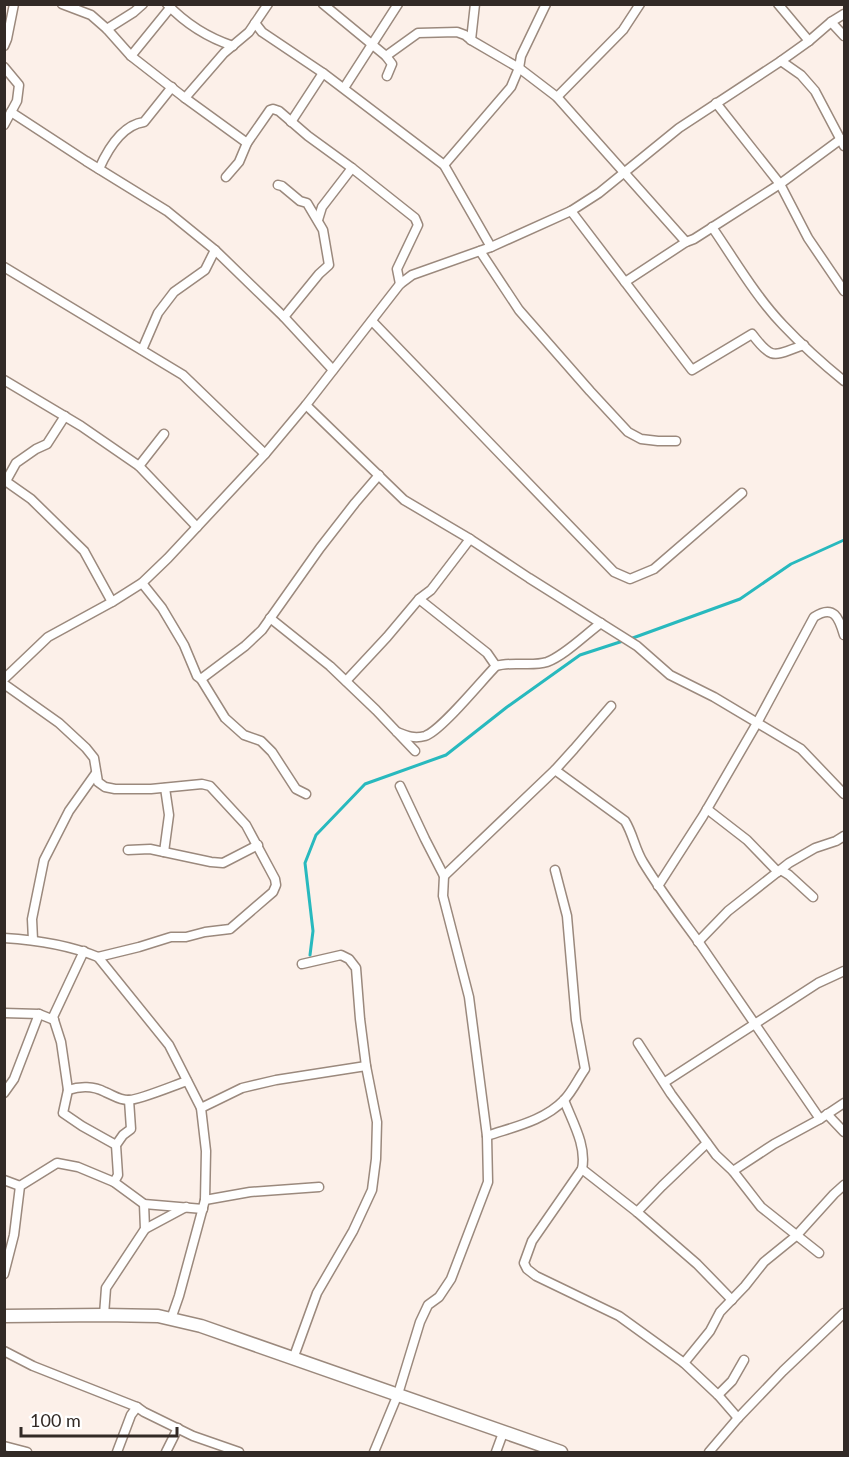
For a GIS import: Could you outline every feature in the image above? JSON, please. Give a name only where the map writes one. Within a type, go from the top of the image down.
[{"type":"main road","points":[[4,1316],[158,1316],[201,1326],[561,1452]]},
{"type":"street","points":[[4,46],[14,4]]},
{"type":"street","points":[[62,4],[91,15],[131,56],[247,143]]},
{"type":"street","points":[[107,29],[135,12],[143,4]]},
{"type":"street","points":[[185,98],[224,53],[249,32],[268,4]]},
{"type":"street","points":[[344,88],[398,4]]},
{"type":"street","points":[[471,40],[475,4]]},
{"type":"street","points":[[444,165],[511,87],[519,68],[520,57],[546,4]]},
{"type":"street","points":[[557,97],[623,30],[640,4]]},
{"type":"street","points":[[778,4],[809,41]]},
{"type":"street","points":[[131,56],[169,6],[176,14],[204,33],[233,46]]},
{"type":"street","points":[[327,6],[386,56],[392,64],[387,76]]},
{"type":"street","points":[[4,665],[8,676],[48,637],[142,583],[168,558],[265,454],[306,405],[399,284],[412,275],[491,248],[571,211],[599,194],[679,128],[782,61],[844,14]]},
{"type":"street","points":[[831,22],[844,36]]},
{"type":"street","points":[[255,23],[262,32],[344,88],[444,165],[491,248]]},
{"type":"street","points":[[386,56],[418,33],[457,32],[519,68],[557,97],[686,242]]},
{"type":"street","points":[[625,282],[686,242],[694,240],[843,142],[815,91],[801,75],[782,61]]},
{"type":"street","points":[[4,125],[17,101],[18,85],[5,68]]},
{"type":"street","points":[[291,122],[322,73]]},
{"type":"street","points":[[99,169],[105,155],[126,130],[135,123],[144,122],[172,87]]},
{"type":"street","points":[[716,104],[780,184],[808,238],[844,291]]},
{"type":"street","points":[[226,177],[239,162],[247,143],[270,110],[279,111],[415,218],[418,225],[397,269],[399,284]]},
{"type":"street","points":[[11,112],[167,211],[215,250],[284,317],[333,370]]},
{"type":"street","points":[[318,220],[322,207],[352,168]]},
{"type":"street","points":[[278,185],[306,203],[318,220],[324,230],[329,264],[284,317]]},
{"type":"street","points":[[571,211],[692,370],[752,334],[766,352],[773,354],[804,345]]},
{"type":"street","points":[[712,227],[762,300],[782,324],[844,381]]},
{"type":"street","points":[[142,350],[158,314],[174,292],[205,270],[215,250]]},
{"type":"street","points":[[480,251],[519,310],[628,432],[641,439],[676,441]]},
{"type":"street","points":[[4,267],[183,375],[265,454]]},
{"type":"street","points":[[372,321],[614,572],[630,579],[654,569],[742,493]]},
{"type":"street","points":[[4,380],[81,426],[139,466],[197,527]]},
{"type":"street","points":[[306,405],[404,500],[470,539],[637,646],[670,675],[714,697],[801,749],[844,794]]},
{"type":"street","points":[[65,416],[47,444],[16,464],[5,481],[31,499],[84,551],[112,602]]},
{"type":"street","points":[[139,466],[164,434]]},
{"type":"street","points":[[201,679],[245,646],[262,630],[320,548],[379,475]]},
{"type":"street","points":[[346,681],[419,599],[431,590],[470,539]]},
{"type":"street","points":[[142,583],[162,608],[184,645],[197,676],[225,718],[244,735],[261,741],[272,752],[296,789],[306,794]]},
{"type":"street","points":[[419,599],[487,653],[496,666]]},
{"type":"street","points":[[658,886],[707,809],[757,723],[814,617],[822,612],[831,613],[839,619],[844,635]]},
{"type":"street","points":[[270,618],[330,666],[415,751]]},
{"type":"street","points":[[397,732],[413,738],[428,735],[442,724],[496,666],[505,663],[548,662],[600,623]]},
{"type":"street","points":[[4,684],[59,723],[86,748],[94,758],[98,782],[105,786],[115,789],[165,788],[202,784],[210,786],[246,825],[275,879],[276,885],[273,892],[230,929],[186,937],[171,937],[98,957]]},
{"type":"street","points":[[444,876],[555,770],[611,706]]},
{"type":"street","points":[[555,770],[625,820],[634,846],[658,886],[754,1024],[824,1117],[844,1132]]},
{"type":"street","points":[[33,940],[32,919],[44,860],[69,811],[96,773]]},
{"type":"street","points":[[374,1452],[398,1394],[420,1322],[428,1305],[439,1297],[451,1279],[488,1182],[488,1136],[469,997],[443,896],[444,876],[400,786]]},
{"type":"street","points":[[164,852],[169,815],[165,788]]},
{"type":"street","points":[[707,809],[813,897]]},
{"type":"street","points":[[698,942],[728,911],[789,863],[815,848],[844,836]]},
{"type":"street","points":[[128,850],[150,849],[223,863],[258,845]]},
{"type":"street","points":[[488,1136],[535,1120],[564,1100],[585,1069],[576,1020],[567,916],[555,870]]},
{"type":"street","points":[[4,938],[33,940],[84,951],[98,957],[169,1045],[201,1108],[206,1151],[204,1205],[171,1319]]},
{"type":"street","points":[[84,951],[53,1017],[61,1042],[68,1090],[63,1113],[116,1144]]},
{"type":"street","points":[[293,1359],[317,1293],[353,1232],[372,1190],[377,1122],[366,1066],[356,968],[349,959],[340,956],[302,964]]},
{"type":"street","points":[[664,1082],[818,983],[844,971]]},
{"type":"street","points":[[4,1013],[39,1014],[54,1020]]},
{"type":"street","points":[[4,1093],[14,1079],[39,1014]]},
{"type":"street","points":[[638,1043],[671,1094],[716,1155],[733,1171],[761,1207],[819,1253]]},
{"type":"street","points":[[201,1108],[242,1088],[276,1080],[366,1066]]},
{"type":"street","points":[[68,1090],[80,1087],[96,1088],[129,1100],[186,1081]]},
{"type":"street","points":[[114,1182],[118,1175],[116,1144],[131,1129],[129,1100]]},
{"type":"street","points":[[564,1100],[583,1149],[584,1161],[582,1169],[532,1241],[524,1263],[527,1269],[536,1276],[619,1316],[684,1363],[718,1395],[738,1418]]},
{"type":"street","points":[[733,1171],[844,1103]]},
{"type":"street","points":[[637,1212],[707,1143]]},
{"type":"street","points":[[20,1186],[57,1163],[78,1167],[114,1182],[144,1204],[187,1207],[204,1205],[250,1192],[319,1187]]},
{"type":"street","points":[[582,1169],[637,1212],[697,1264],[732,1300]]},
{"type":"street","points":[[4,1180],[20,1186]]},
{"type":"street","points":[[684,1363],[710,1331],[720,1312],[764,1263],[796,1236],[844,1185]]},
{"type":"street","points":[[4,1274],[14,1235],[20,1186]]},
{"type":"street","points":[[144,1204],[145,1229]]},
{"type":"street","points":[[104,1315],[106,1288],[145,1229],[187,1207]]},
{"type":"street","points":[[709,1452],[783,1371],[844,1313]]},
{"type":"street","points":[[4,1350],[33,1366],[137,1407],[193,1436],[235,1452]]},
{"type":"street","points":[[718,1395],[732,1381],[744,1360]]},
{"type":"street","points":[[117,1452],[131,1415],[137,1407]]},
{"type":"street","points":[[166,1452],[178,1428]]},
{"type":"street","points":[[496,1452],[503,1433]]},
{"type":"street","points":[[4,1446],[27,1452]]},
{"type":"waterway","points":[[630,639],[740,599],[791,564],[844,540]]},
{"type":"waterway","points":[[310,955],[313,931],[305,863],[316,835],[365,784],[446,755],[507,707],[580,655],[623,641]]}]
